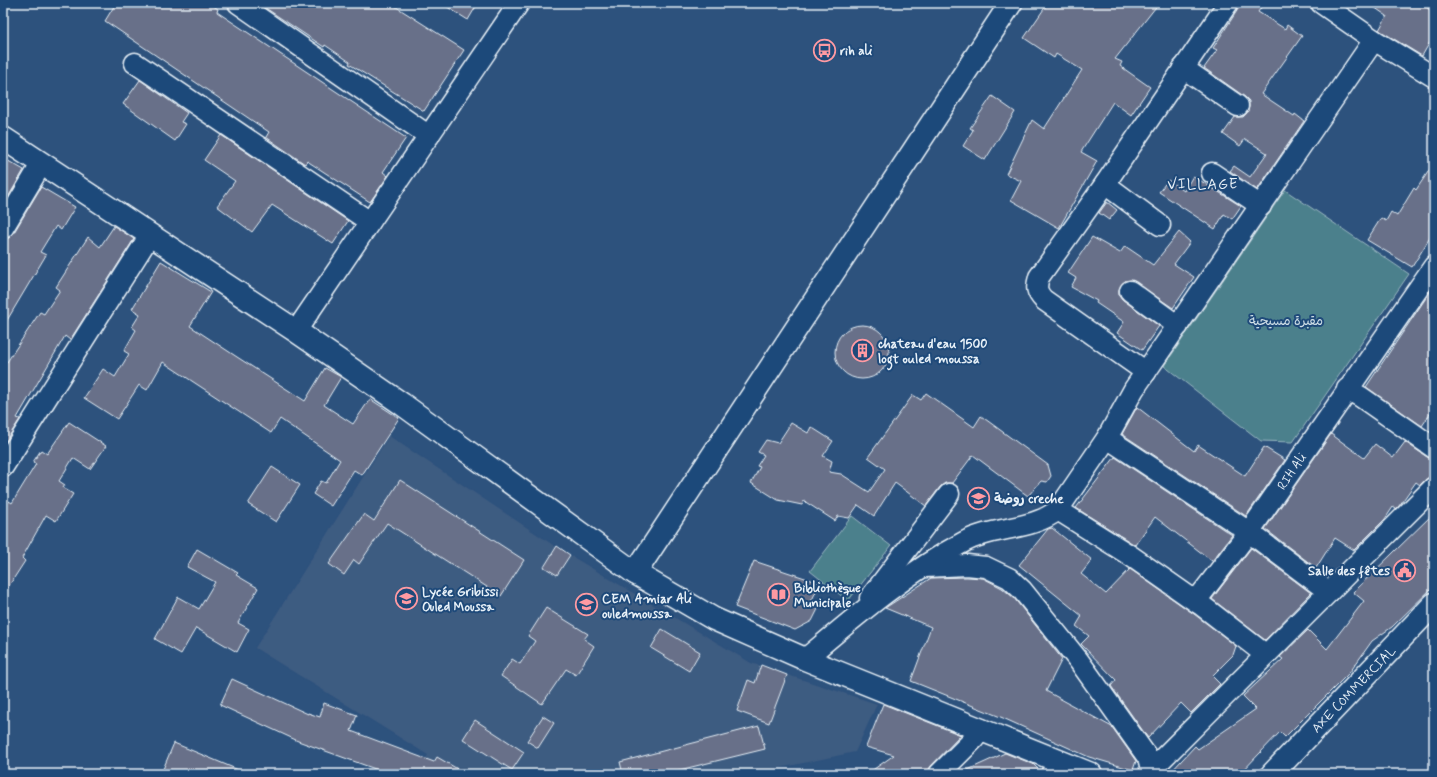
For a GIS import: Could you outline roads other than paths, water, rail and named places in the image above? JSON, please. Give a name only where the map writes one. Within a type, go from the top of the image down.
[{"type":"street","points":[[238,3],[429,136]]},
{"type":"street","points":[[296,331],[519,3]]},
{"type":"street","points":[[636,573],[1011,3]]},
{"type":"street","points":[[1146,372],[1044,300],[1038,295],[1036,286],[1039,277],[1105,184],[1228,3]]},
{"type":"street","points":[[1321,3],[1374,40],[1434,77]]},
{"type":"street","points":[[805,659],[860,613],[922,568],[965,542],[989,532],[1037,522],[1048,518],[1058,510],[1107,438],[1134,389],[1374,40]]},
{"type":"street","points":[[135,63],[370,222]]},
{"type":"street","points":[[1183,68],[1238,106]]},
{"type":"street","points":[[3,138],[296,331],[402,404],[636,573],[714,619],[805,659],[982,729],[1058,768],[1091,774]]},
{"type":"street","points":[[3,228],[42,163]]},
{"type":"street","points":[[1212,173],[1261,206]]},
{"type":"street","points":[[1105,184],[1160,225]]},
{"type":"street","points":[[3,467],[150,235]]},
{"type":"street","name":"RIH Ali","points":[[1198,603],[1196,601],[1249,532],[1434,266]]},
{"type":"street","points":[[1130,292],[1178,326]]},
{"type":"street","points":[[1347,389],[1361,397],[1434,448]]},
{"type":"street","points":[[1107,438],[1249,532],[1329,592]]},
{"type":"street","points":[[1150,772],[1266,654],[1434,488]]},
{"type":"street","points":[[860,613],[869,598],[949,494]]},
{"type":"street","points":[[1058,510],[1131,556],[1198,603],[1266,654]]},
{"type":"street","points":[[922,568],[967,565],[986,567],[1009,578],[1022,590],[1079,661],[1148,758],[1150,772]]},
{"type":"street","name":"AXE COMMERCIAL","points":[[1272,774],[1434,604]]},
{"type":"street","points":[[939,774],[970,744],[982,729]]},
{"type":"place","name":"rih ali","points":[[825,50]]},
{"type":"place","name":"chateau d'eau 1500 logt ouled moussa","points":[[862,350]]},
{"type":"place","name":"روضة creche","points":[[979,498]]},
{"type":"place","name":"Salle des fêtes","points":[[1405,570]]},
{"type":"place","name":"Bibliothèque Municipale","points":[[778,594]]},
{"type":"place","name":"Lycée Gribissi Ouled Moussa","points":[[406,598]]},
{"type":"place","name":"CEM Amiar Ali ouledmoussa","points":[[587,605]]},
{"type":"district","name":"VILLAGE","points":[[1203,184]]},
{"type":"park label","name":"مقبرة مسيحية","points":[[1286,320]]}]
